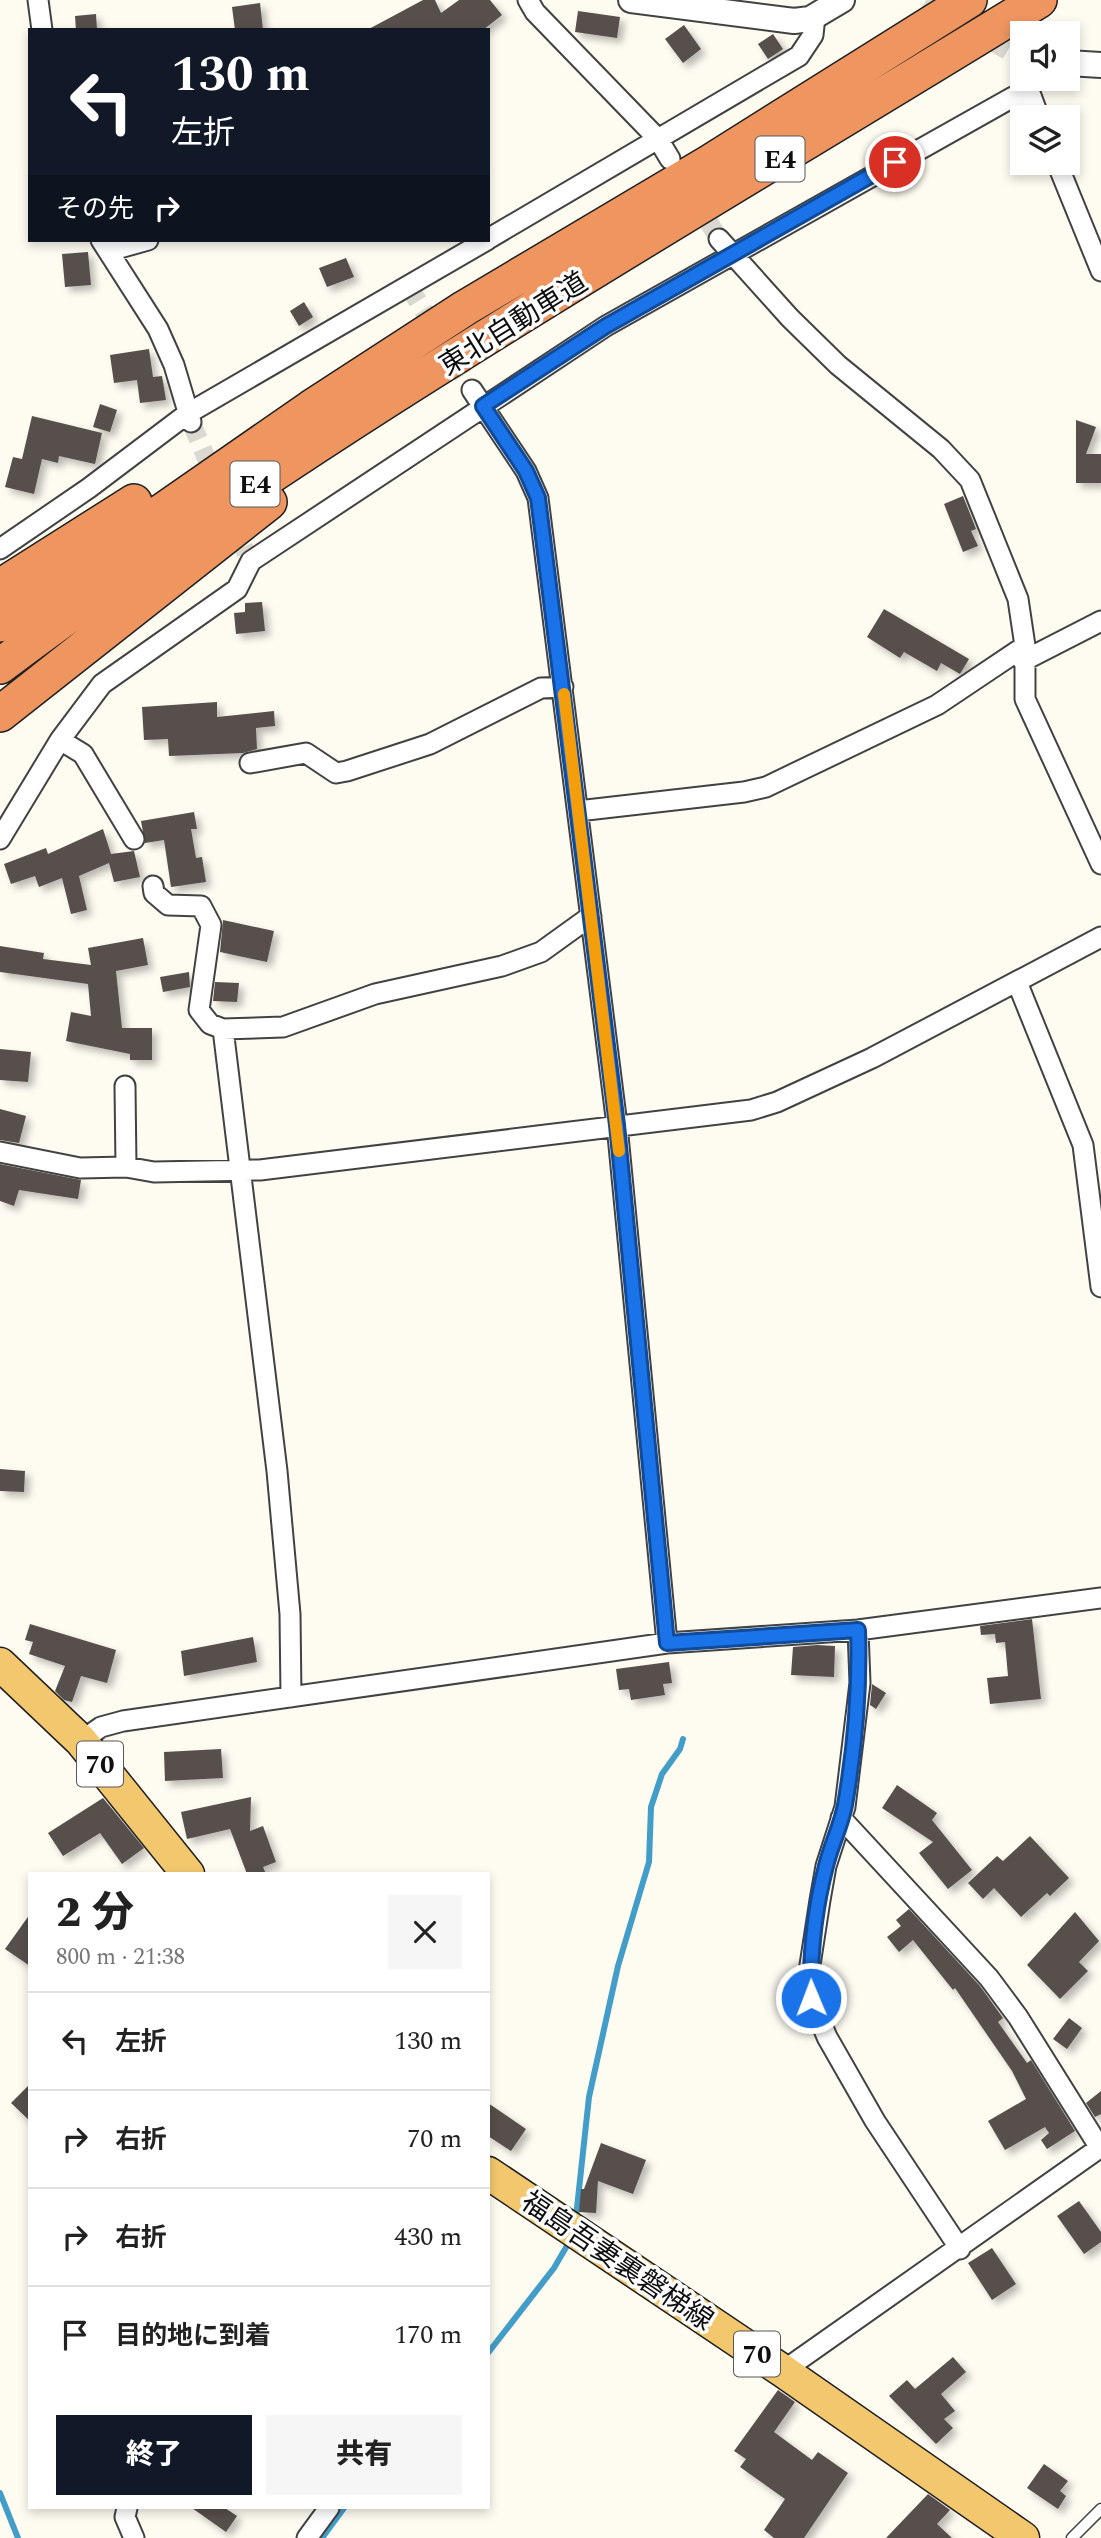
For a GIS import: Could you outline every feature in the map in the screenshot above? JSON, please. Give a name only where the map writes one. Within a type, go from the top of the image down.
[{"type":"highway","name":"東北自動車道","points":[[0,624],[310,408],[466,308],[709,163],[969,0]]},
{"type":"highway","name":"東北自動車道","points":[[0,666],[82,604],[277,470],[1039,0]]},
{"type":"highway","points":[[0,587],[303,394],[466,308]]},
{"type":"highway","points":[[0,714],[202,552],[521,318]]},
{"type":"main road","name":"70","points":[[0,1664],[81,1741],[186,1872]]},
{"type":"main road","name":"福島吾妻裏磐梯線","points":[[490,2174],[783,2371],[1023,2538]]},
{"type":"street","points":[[38,0],[42,28]]},
{"type":"street","points":[[528,0],[535,12],[658,139],[670,159]]},
{"type":"street","points":[[631,0],[794,21],[815,16],[842,0]]},
{"type":"street","points":[[490,238],[799,56],[813,35],[815,16]]},
{"type":"street","points":[[1080,64],[1101,65]]},
{"type":"street","points":[[0,839],[60,740],[102,684],[237,589],[248,557],[477,398],[696,276],[725,246],[1022,91]]},
{"type":"street","points":[[1062,175],[1101,271]]},
{"type":"street","points":[[131,242],[105,245],[158,329],[174,365],[189,418]]},
{"type":"street","points":[[0,549],[189,418],[483,242]]},
{"type":"street","points":[[725,246],[790,318],[838,365],[961,466],[970,480],[1018,599],[1024,654],[1025,699],[1101,864]]},
{"type":"street","points":[[477,398],[526,471],[538,498],[617,1125],[667,1643]]},
{"type":"street","points":[[578,811],[744,792],[766,787],[937,705],[1024,654],[1101,621]]},
{"type":"street","points":[[250,763],[306,753],[336,774],[429,744],[541,688],[563,687]]},
{"type":"street","points":[[60,740],[83,754],[134,839]]},
{"type":"street","points":[[153,886],[155,893],[168,905],[201,906],[206,913],[211,925],[199,1010],[210,1024],[223,1028],[283,1027],[375,994],[502,966],[541,951],[591,916]]},
{"type":"street","points":[[0,1152],[80,1168],[126,1167],[154,1172],[242,1171],[751,1110],[777,1102],[872,1058],[1101,937]]},
{"type":"street","points":[[1017,982],[1083,1145],[1101,1287]]},
{"type":"street","points":[[223,1028],[276,1471],[290,1614],[291,1697]]},
{"type":"street","points":[[125,1086],[126,1167]]},
{"type":"street","points":[[81,1741],[101,1727],[123,1721],[667,1643],[858,1630],[1101,1598]]},
{"type":"street","points":[[858,1630],[860,1683],[841,1818],[826,1867],[820,1900],[810,1965],[811,1998],[827,2037],[875,2122],[960,2249]]},
{"type":"street","points":[[783,2371],[1100,2148],[1018,2017],[989,1978],[841,1818]]},
{"type":"street","points":[[127,2509],[125,2517],[134,2538]]},
{"type":"street","points":[[307,2538],[328,2509]]},
{"type":"lane","points":[[1072,2538],[1101,2510]]},
{"type":"building","points":[[423,0],[435,0],[441,13],[459,0],[490,0],[502,15],[486,28],[371,28]]},
{"type":"building","points":[[260,3],[263,28],[235,28],[232,7]]},
{"type":"building","points":[[578,11],[620,17],[617,38],[575,32]]},
{"type":"building","points":[[96,14],[97,28],[76,28],[75,16]]},
{"type":"building","points":[[684,25],[701,49],[683,63],[665,39]]},
{"type":"building","points":[[773,34],[783,49],[768,59],[758,44]]},
{"type":"building","points":[[88,252],[91,285],[65,287],[62,254]]},
{"type":"building","points":[[346,258],[354,277],[327,287],[319,268]]},
{"type":"building","points":[[304,302],[313,317],[299,326],[290,311]]},
{"type":"building","points":[[149,349],[153,377],[162,376],[166,400],[140,403],[137,380],[114,383],[110,355]]},
{"type":"building","points":[[100,404],[117,410],[110,432],[93,427]]},
{"type":"building","points":[[32,416],[102,433],[95,464],[59,456],[58,463],[42,459],[34,494],[5,487],[13,457],[22,459]]},
{"type":"building","points":[[1076,420],[1096,427],[1086,454],[1101,454],[1101,483],[1076,483]]},
{"type":"building","points":[[963,496],[976,529],[971,531],[978,546],[963,552],[944,504]]},
{"type":"building","points":[[262,602],[265,631],[236,634],[234,613],[245,612],[245,603]]},
{"type":"building","points":[[884,609],[969,659],[960,674],[941,663],[937,671],[904,652],[900,658],[867,637]]},
{"type":"building","points":[[217,702],[217,717],[274,711],[275,726],[256,728],[257,749],[243,753],[169,756],[168,739],[144,740],[142,707]]},
{"type":"building","points":[[194,812],[197,829],[191,829],[196,858],[202,857],[206,882],[171,887],[164,840],[145,843],[141,821]]},
{"type":"building","points":[[103,829],[111,854],[134,851],[140,877],[114,882],[109,863],[79,876],[87,910],[71,914],[62,878],[39,887],[35,876],[11,884],[4,864],[46,848],[48,854]]},
{"type":"building","points":[[223,920],[274,931],[267,962],[220,952]]},
{"type":"building","points":[[143,938],[148,965],[116,971],[122,1028],[152,1028],[152,1060],[130,1060],[130,1054],[66,1041],[71,1012],[91,1016],[88,984],[0,972],[0,946],[44,953],[43,959],[91,965],[88,948]]},
{"type":"building","points":[[189,972],[190,987],[163,992],[160,977]]},
{"type":"building","points":[[215,982],[239,983],[237,1002],[213,1001]]},
{"type":"building","points":[[0,1049],[31,1052],[28,1082],[0,1080]]},
{"type":"building","points":[[0,1109],[26,1116],[19,1143],[0,1140]]},
{"type":"building","points":[[0,1164],[81,1180],[78,1199],[19,1190],[14,1206],[0,1201]]},
{"type":"building","points":[[0,1469],[25,1471],[24,1492],[0,1491]]},
{"type":"building","points":[[1032,1619],[1041,1699],[990,1704],[987,1678],[1008,1676],[1005,1642],[996,1643],[995,1634],[981,1635],[980,1626]]},
{"type":"building","points":[[30,1624],[116,1650],[107,1683],[81,1676],[72,1702],[64,1700],[55,1691],[65,1666],[29,1654],[33,1642],[25,1640]]},
{"type":"building","points":[[253,1637],[257,1662],[184,1676],[181,1651]]},
{"type":"building","points":[[835,1646],[834,1677],[791,1675],[793,1647]]},
{"type":"building","points":[[669,1662],[672,1683],[663,1684],[665,1695],[631,1700],[629,1689],[619,1690],[616,1669]]},
{"type":"building","points":[[872,1684],[886,1693],[876,1709],[870,1705]]},
{"type":"building","points":[[221,1749],[223,1778],[165,1781],[164,1752]]},
{"type":"building","points":[[897,1785],[937,1813],[932,1820],[972,1870],[948,1889],[919,1853],[933,1842],[882,1808]]},
{"type":"building","points":[[251,1797],[250,1831],[263,1826],[276,1862],[263,1867],[265,1872],[246,1872],[230,1829],[187,1839],[181,1812]]},
{"type":"building","points":[[103,1798],[144,1848],[122,1864],[100,1833],[63,1856],[48,1833]]},
{"type":"building","points":[[1030,1836],[1069,1878],[1050,1896],[1047,1893],[1021,1917],[994,1888],[983,1899],[968,1883],[997,1856],[1003,1861]]},
{"type":"building","points":[[909,1909],[980,1986],[1003,2018],[998,2022],[1027,2063],[1031,2060],[1075,2131],[1047,2149],[1041,2140],[1049,2133],[1045,2127],[1005,2150],[988,2121],[1026,2099],[1012,2071],[955,1988],[953,1990],[913,1940],[899,1952],[887,1937],[901,1926],[896,1920]]},
{"type":"building","points":[[1075,1912],[1099,1941],[1079,1962],[1088,1971],[1060,1999],[1027,1965]]},
{"type":"building","points":[[28,1917],[28,1965],[5,1949]]},
{"type":"building","points":[[1069,2018],[1082,2028],[1067,2049],[1053,2039]]},
{"type":"building","points":[[28,2086],[28,2119],[11,2103]]},
{"type":"building","points":[[1101,2091],[1101,2114],[1095,2117],[1086,2103]]},
{"type":"building","points":[[490,2104],[526,2129],[511,2151],[490,2137]]},
{"type":"building","points":[[601,2143],[646,2160],[633,2194],[598,2181],[596,2213],[579,2212],[581,2189],[584,2189]]},
{"type":"building","points":[[1079,2201],[1101,2232],[1101,2242],[1084,2254],[1057,2216]]},
{"type":"building","points":[[992,2248],[1016,2284],[992,2300],[968,2263]]},
{"type":"building","points":[[953,2357],[966,2372],[941,2394],[955,2411],[944,2419],[953,2428],[936,2444],[889,2396],[907,2380],[915,2389]]},
{"type":"building","points":[[778,2390],[795,2402],[774,2432],[812,2460],[818,2452],[848,2473],[804,2538],[774,2538],[764,2530],[785,2499],[740,2467],[746,2459],[734,2451]]},
{"type":"building","points":[[1044,2464],[1068,2481],[1060,2491],[1066,2496],[1058,2509],[1027,2488]]},
{"type":"building","points":[[928,2494],[950,2510],[937,2524],[952,2538],[886,2538]]},
{"type":"building","points":[[193,2509],[226,2509],[237,2516],[226,2532]]},
{"type":"waterway","points":[[576,2217],[589,2097],[618,1966],[649,1862],[651,1807],[662,1774],[680,1749],[683,1739]]},
{"type":"waterway","points":[[490,2350],[554,2268],[568,2244]]},
{"type":"waterway","points":[[0,2493],[18,2538]]},
{"type":"waterway","points":[[322,2538],[343,2509]]},
{"type":"tunnel","points":[[926,0],[1010,49]]},
{"type":"tunnel","points":[[694,198],[719,239]]},
{"type":"tunnel","points":[[408,285],[472,390]]},
{"type":"tunnel","points":[[191,422],[217,483]]},
{"type":"tunnel","points":[[232,520],[246,553]]},
{"type":"slow traffic","points":[[564,694],[619,1151]]},
{"type":"route","points":[[811,1998],[810,1965],[820,1900],[826,1867],[845,1807],[860,1683],[858,1630],[667,1643],[617,1125],[538,498],[526,471],[483,406],[606,326],[895,162]]}]
